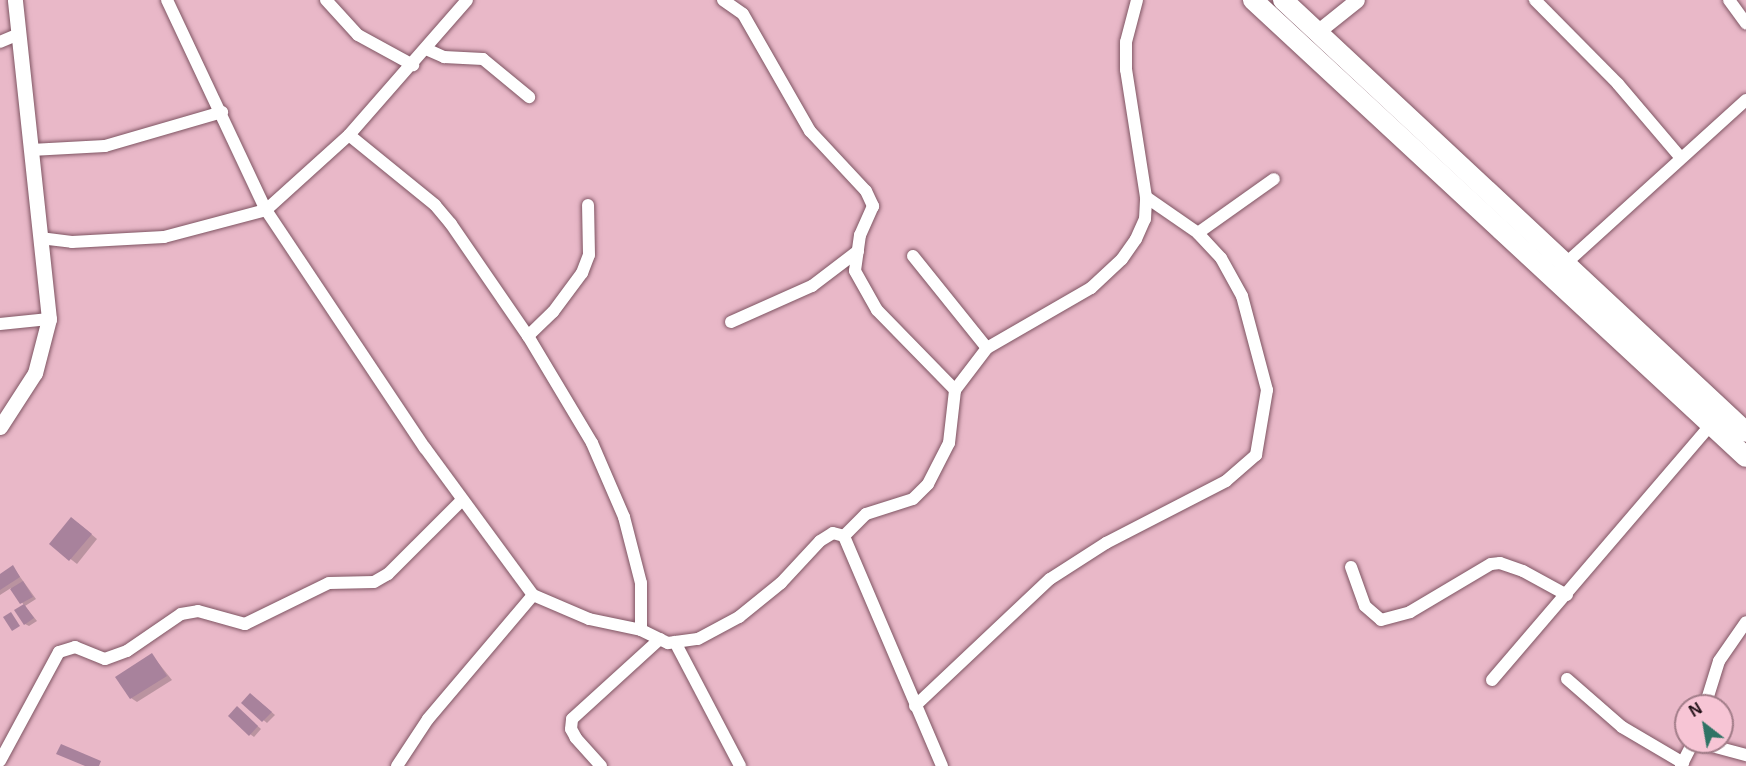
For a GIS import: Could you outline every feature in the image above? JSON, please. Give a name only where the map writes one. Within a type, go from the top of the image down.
[{"type":"main road","points":[[1253,0],[1746,457]]},
{"type":"main road","points":[[1283,0],[1746,432]]},
{"type":"street","points":[[0,427],[35,373],[49,319],[15,0]]},
{"type":"street","points":[[166,0],[222,112],[267,210],[461,501],[533,595],[589,619],[641,630],[660,639],[675,642],[698,639],[739,617],[781,583],[820,541],[833,533],[844,537],[942,766]]},
{"type":"street","points":[[326,0],[358,35],[413,65]]},
{"type":"street","points":[[40,238],[72,242],[164,237],[267,210],[349,135],[413,65],[467,0]]},
{"type":"street","points":[[844,537],[866,514],[913,499],[928,484],[949,443],[955,390],[987,348],[1074,300],[1107,274],[1136,239],[1145,219],[1146,198],[1126,70],[1126,42],[1137,0]]},
{"type":"street","points":[[1317,32],[1357,0]]},
{"type":"street","points":[[1535,0],[1618,84],[1681,158]]},
{"type":"street","points":[[1729,0],[1746,23]]},
{"type":"street","points":[[728,1],[743,14],[810,131],[866,190],[873,206],[858,251],[855,271],[877,310],[955,390]]},
{"type":"street","points":[[0,42],[19,34]]},
{"type":"street","points":[[426,49],[444,57],[483,59],[529,98]]},
{"type":"street","points":[[1565,264],[1746,100]]},
{"type":"street","points":[[31,150],[105,146],[222,112]]},
{"type":"street","points":[[349,135],[435,205],[528,336],[592,443],[624,518],[641,583],[641,630]]},
{"type":"street","points":[[1198,233],[1274,179]]},
{"type":"street","points":[[915,706],[1050,579],[1106,543],[1226,481],[1256,455],[1266,399],[1264,369],[1232,273],[1198,233],[1146,198]]},
{"type":"street","points":[[528,336],[553,312],[582,273],[589,255],[588,205]]},
{"type":"street","points":[[732,322],[812,286],[858,251]]},
{"type":"street","points":[[913,256],[987,348]]},
{"type":"street","points":[[0,324],[49,319]]},
{"type":"street","points":[[1492,680],[1710,426]]},
{"type":"street","points":[[0,761],[59,652],[75,647],[105,658],[127,651],[181,614],[198,611],[246,624],[329,583],[374,582],[387,574],[461,501]]},
{"type":"street","points":[[1351,567],[1365,606],[1381,620],[1410,612],[1491,564],[1500,563],[1523,571],[1567,595]]},
{"type":"street","points":[[397,766],[428,719],[533,595]]},
{"type":"street","points":[[1709,694],[1719,661],[1746,621]]},
{"type":"street","points":[[601,766],[576,738],[571,729],[572,719],[660,639]]},
{"type":"street","points":[[675,642],[740,766]]},
{"type":"street","points":[[1567,679],[1622,727],[1682,765]]},
{"type":"building","points":[[71,517],[92,534],[69,561],[49,544]]},
{"type":"building","points":[[13,565],[20,577],[0,590],[0,574]]},
{"type":"building","points":[[23,581],[33,597],[20,604],[10,589]]},
{"type":"building","points":[[24,604],[34,618],[24,625],[14,610]]},
{"type":"building","points":[[11,612],[20,626],[12,631],[3,617]]},
{"type":"building","points":[[152,653],[167,676],[130,699],[115,677]]},
{"type":"building","points":[[250,693],[272,712],[262,722],[241,703]]},
{"type":"building","points":[[237,706],[258,726],[249,736],[228,716]]},
{"type":"building","points":[[61,744],[101,761],[99,766],[85,766],[56,754]]}]
